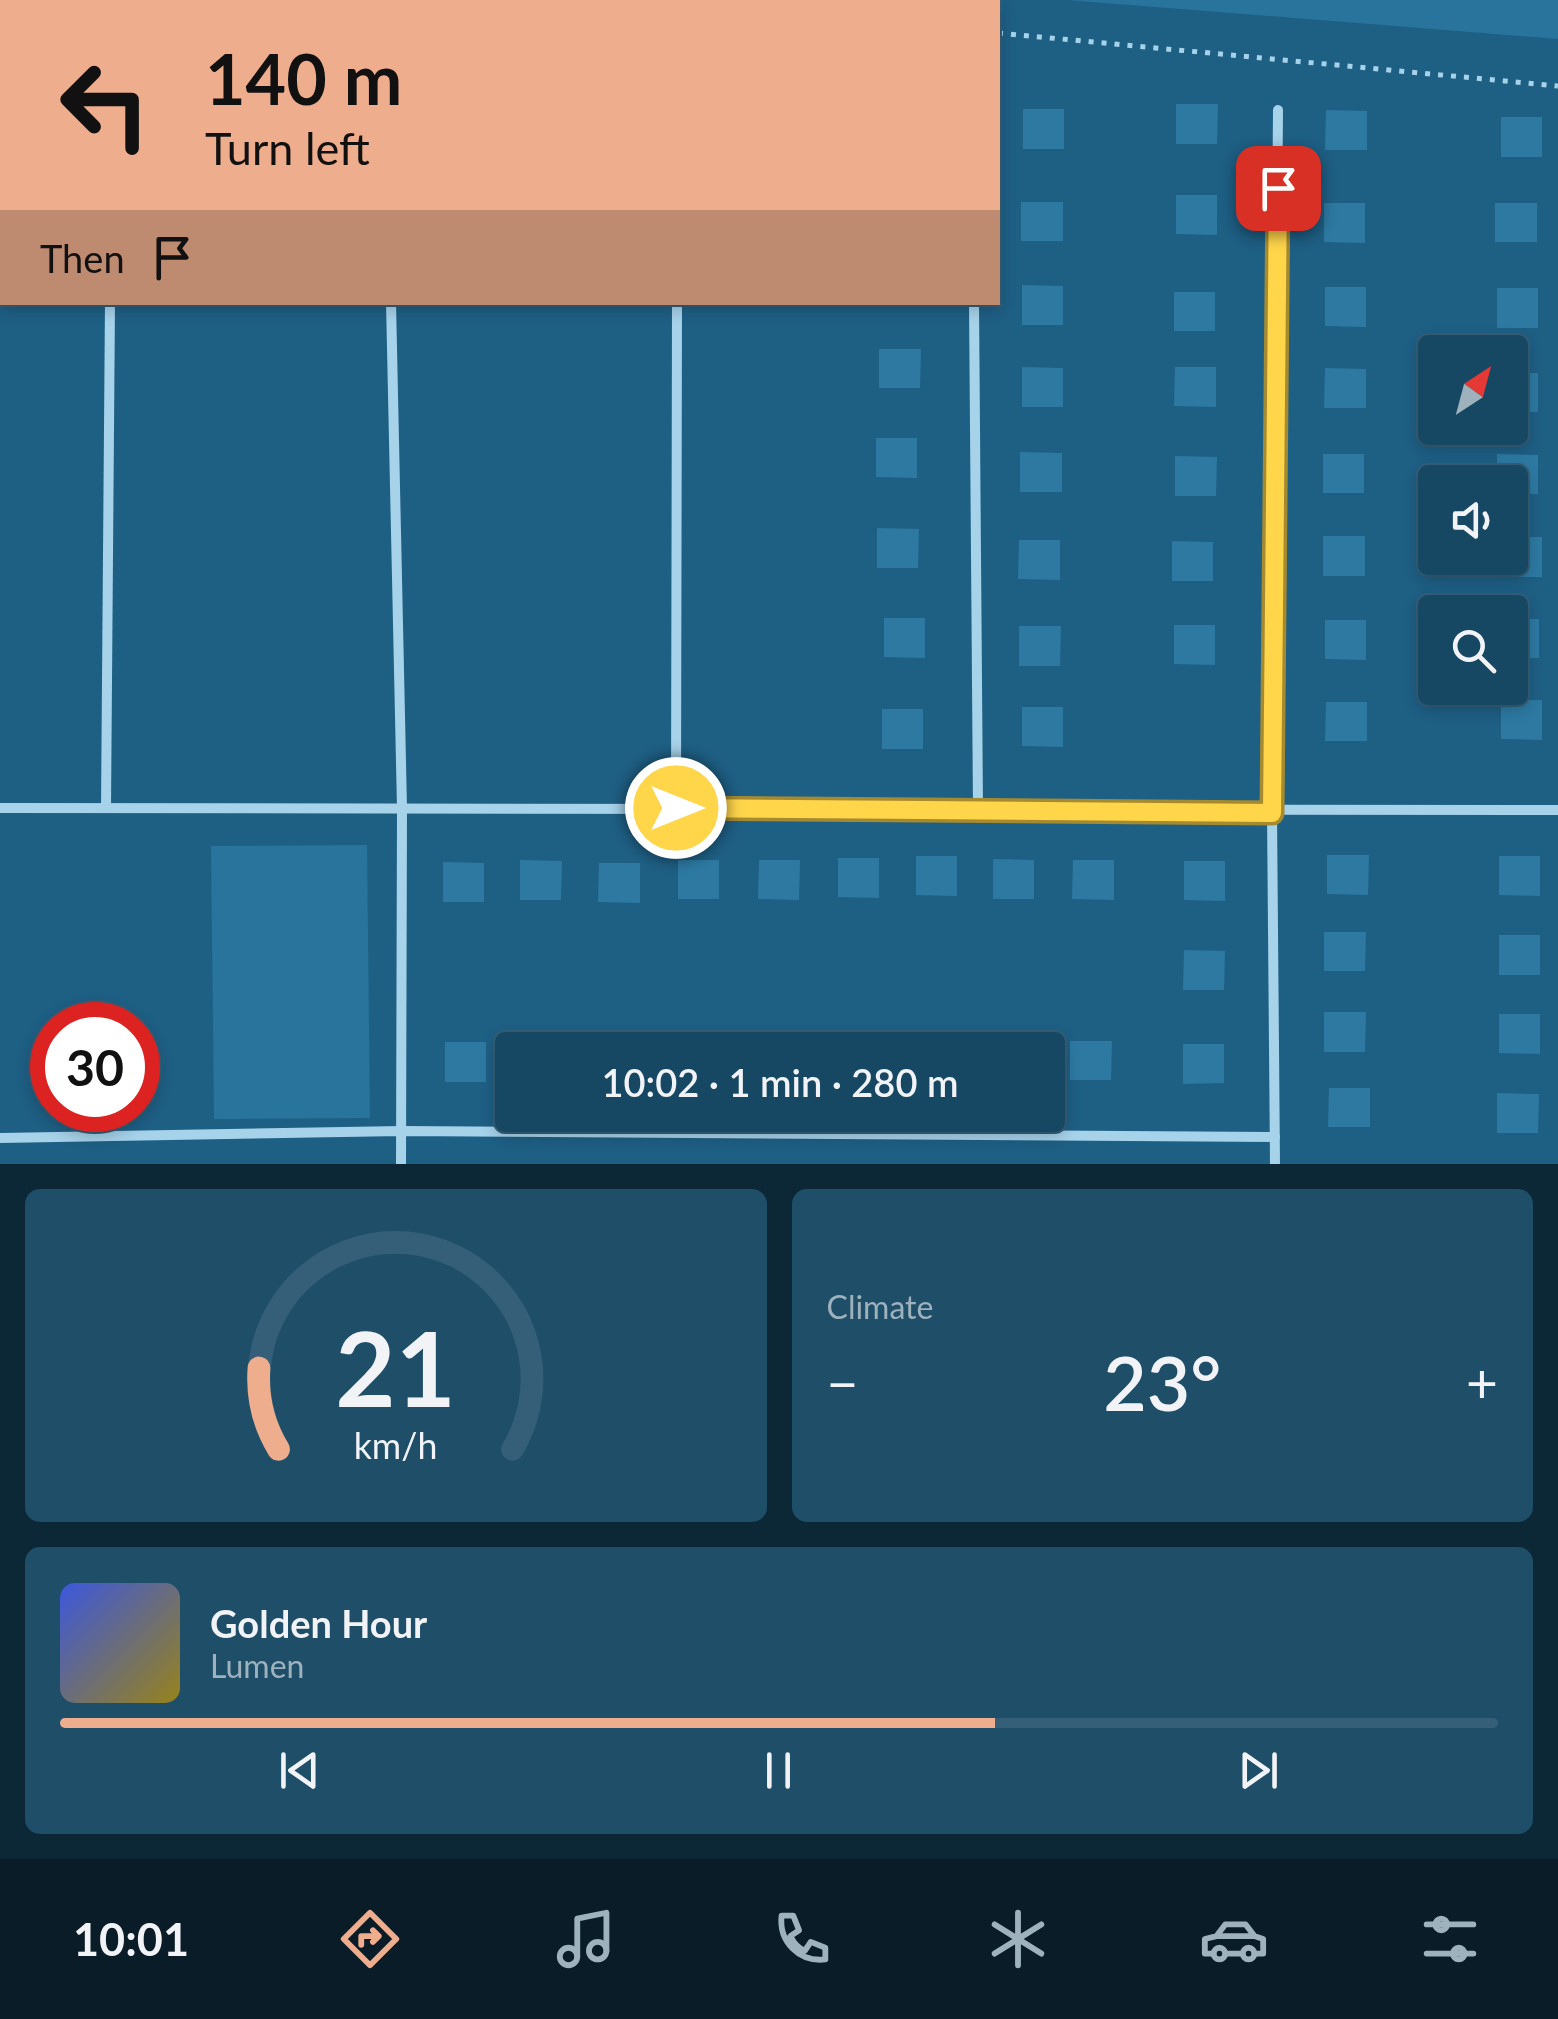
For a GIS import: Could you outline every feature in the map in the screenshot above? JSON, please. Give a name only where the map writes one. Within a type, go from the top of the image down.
[{"type":"street","points":[[1275,1164],[1272,813],[1278,110]]},
{"type":"street","points":[[106,808],[110,305]]},
{"type":"street","points":[[391,305],[402,808],[402,1164]]},
{"type":"street","points":[[676,305],[676,808]]},
{"type":"street","points":[[974,305],[978,809]]},
{"type":"street","points":[[0,808],[1272,813],[1558,810]]},
{"type":"street","points":[[0,1138],[402,1131],[1275,1137]]},
{"type":"path","points":[[1000,33],[1558,86]]},
{"type":"shaded area","points":[[1067,0],[1558,0],[1558,39]]},
{"type":"shaded area","points":[[367,845],[370,1118],[214,1119],[211,846]]},
{"type":"building","points":[[1176,104],[1218,104],[1217,144],[1176,144]]},
{"type":"building","points":[[1023,109],[1064,109],[1064,149],[1023,149]]},
{"type":"building","points":[[1326,110],[1367,111],[1367,150],[1325,150]]},
{"type":"building","points":[[1501,117],[1542,117],[1542,157],[1501,157]]},
{"type":"building","points":[[1176,195],[1217,195],[1217,235],[1176,234]]},
{"type":"building","points":[[1021,202],[1063,202],[1063,241],[1021,241]]},
{"type":"building","points":[[1324,203],[1365,203],[1365,243],[1324,242]]},
{"type":"building","points":[[1495,203],[1537,203],[1537,242],[1495,242]]},
{"type":"building","points":[[1022,285],[1063,286],[1063,325],[1022,325]]},
{"type":"building","points":[[1325,287],[1366,287],[1366,327],[1325,326]]},
{"type":"building","points":[[1497,288],[1538,288],[1538,328],[1497,328]]},
{"type":"building","points":[[1174,292],[1215,292],[1215,331],[1174,331]]},
{"type":"building","points":[[879,349],[921,349],[920,388],[879,388]]},
{"type":"building","points":[[1022,367],[1063,368],[1063,407],[1022,407]]},
{"type":"building","points":[[1175,367],[1216,367],[1216,407],[1174,406]]},
{"type":"building","points":[[1325,368],[1366,369],[1366,408],[1324,408]]},
{"type":"building","points":[[1528,373],[1538,373],[1538,412],[1528,412]]},
{"type":"building","points":[[876,438],[917,438],[917,478],[876,477]]},
{"type":"building","points":[[1020,452],[1062,453],[1062,492],[1020,492]]},
{"type":"building","points":[[1323,454],[1364,454],[1364,493],[1323,493]]},
{"type":"building","points":[[1497,454],[1538,455],[1538,494],[1528,494],[1528,465],[1497,465]]},
{"type":"building","points":[[1175,456],[1217,457],[1216,496],[1175,496]]},
{"type":"building","points":[[877,528],[919,529],[918,568],[877,568]]},
{"type":"building","points":[[1323,536],[1365,536],[1365,576],[1323,576]]},
{"type":"building","points":[[1528,537],[1542,537],[1542,577],[1501,577],[1528,575]]},
{"type":"building","points":[[1019,540],[1060,540],[1060,580],[1018,579]]},
{"type":"building","points":[[1172,541],[1213,542],[1213,581],[1172,581]]},
{"type":"building","points":[[884,618],[925,618],[925,658],[884,657]]},
{"type":"building","points":[[1528,619],[1539,619],[1539,658],[1528,658]]},
{"type":"building","points":[[1325,620],[1366,620],[1366,660],[1325,659]]},
{"type":"building","points":[[1174,625],[1215,625],[1215,665],[1174,664]]},
{"type":"building","points":[[1019,626],[1061,626],[1060,666],[1019,666]]},
{"type":"building","points":[[1528,700],[1542,700],[1542,740],[1501,739],[1501,705],[1528,705]]},
{"type":"building","points":[[1326,702],[1367,702],[1367,741],[1325,741]]},
{"type":"building","points":[[1022,707],[1063,707],[1063,747],[1022,746]]},
{"type":"building","points":[[882,709],[923,709],[923,749],[882,749]]},
{"type":"building","points":[[1327,855],[1369,855],[1368,895],[1327,894]]},
{"type":"building","points":[[916,856],[957,856],[957,896],[916,895]]},
{"type":"building","points":[[1499,856],[1540,856],[1540,896],[1499,895]]},
{"type":"building","points":[[838,858],[879,858],[879,898],[838,897]]},
{"type":"building","points":[[993,859],[1034,860],[1034,899],[993,899]]},
{"type":"building","points":[[520,860],[562,861],[561,900],[520,900]]},
{"type":"building","points":[[678,860],[719,860],[719,899],[678,899]]},
{"type":"building","points":[[759,860],[800,860],[799,900],[758,899]]},
{"type":"building","points":[[1073,860],[1114,860],[1114,900],[1072,899]]},
{"type":"building","points":[[1184,861],[1225,861],[1225,901],[1184,900]]},
{"type":"building","points":[[443,862],[484,863],[484,902],[443,902]]},
{"type":"building","points":[[599,863],[640,863],[640,903],[598,902]]},
{"type":"building","points":[[1324,932],[1366,932],[1365,971],[1324,971]]},
{"type":"building","points":[[1499,935],[1540,935],[1540,975],[1499,975]]},
{"type":"building","points":[[1184,950],[1225,951],[1224,990],[1183,990]]},
{"type":"building","points":[[1324,1012],[1366,1012],[1365,1052],[1324,1052]]},
{"type":"building","points":[[1499,1014],[1540,1014],[1540,1054],[1499,1053]]},
{"type":"building","points":[[1070,1041],[1112,1041],[1111,1080],[1070,1080]]},
{"type":"building","points":[[445,1042],[486,1042],[486,1082],[445,1082]]},
{"type":"building","points":[[1183,1044],[1224,1044],[1224,1083],[1183,1084]]},
{"type":"building","points":[[1329,1088],[1370,1088],[1370,1127],[1328,1127]]},
{"type":"building","points":[[1497,1093],[1539,1094],[1538,1133],[1497,1133]]},
{"type":"route","points":[[676,808],[1272,813],[1278,188]]}]
